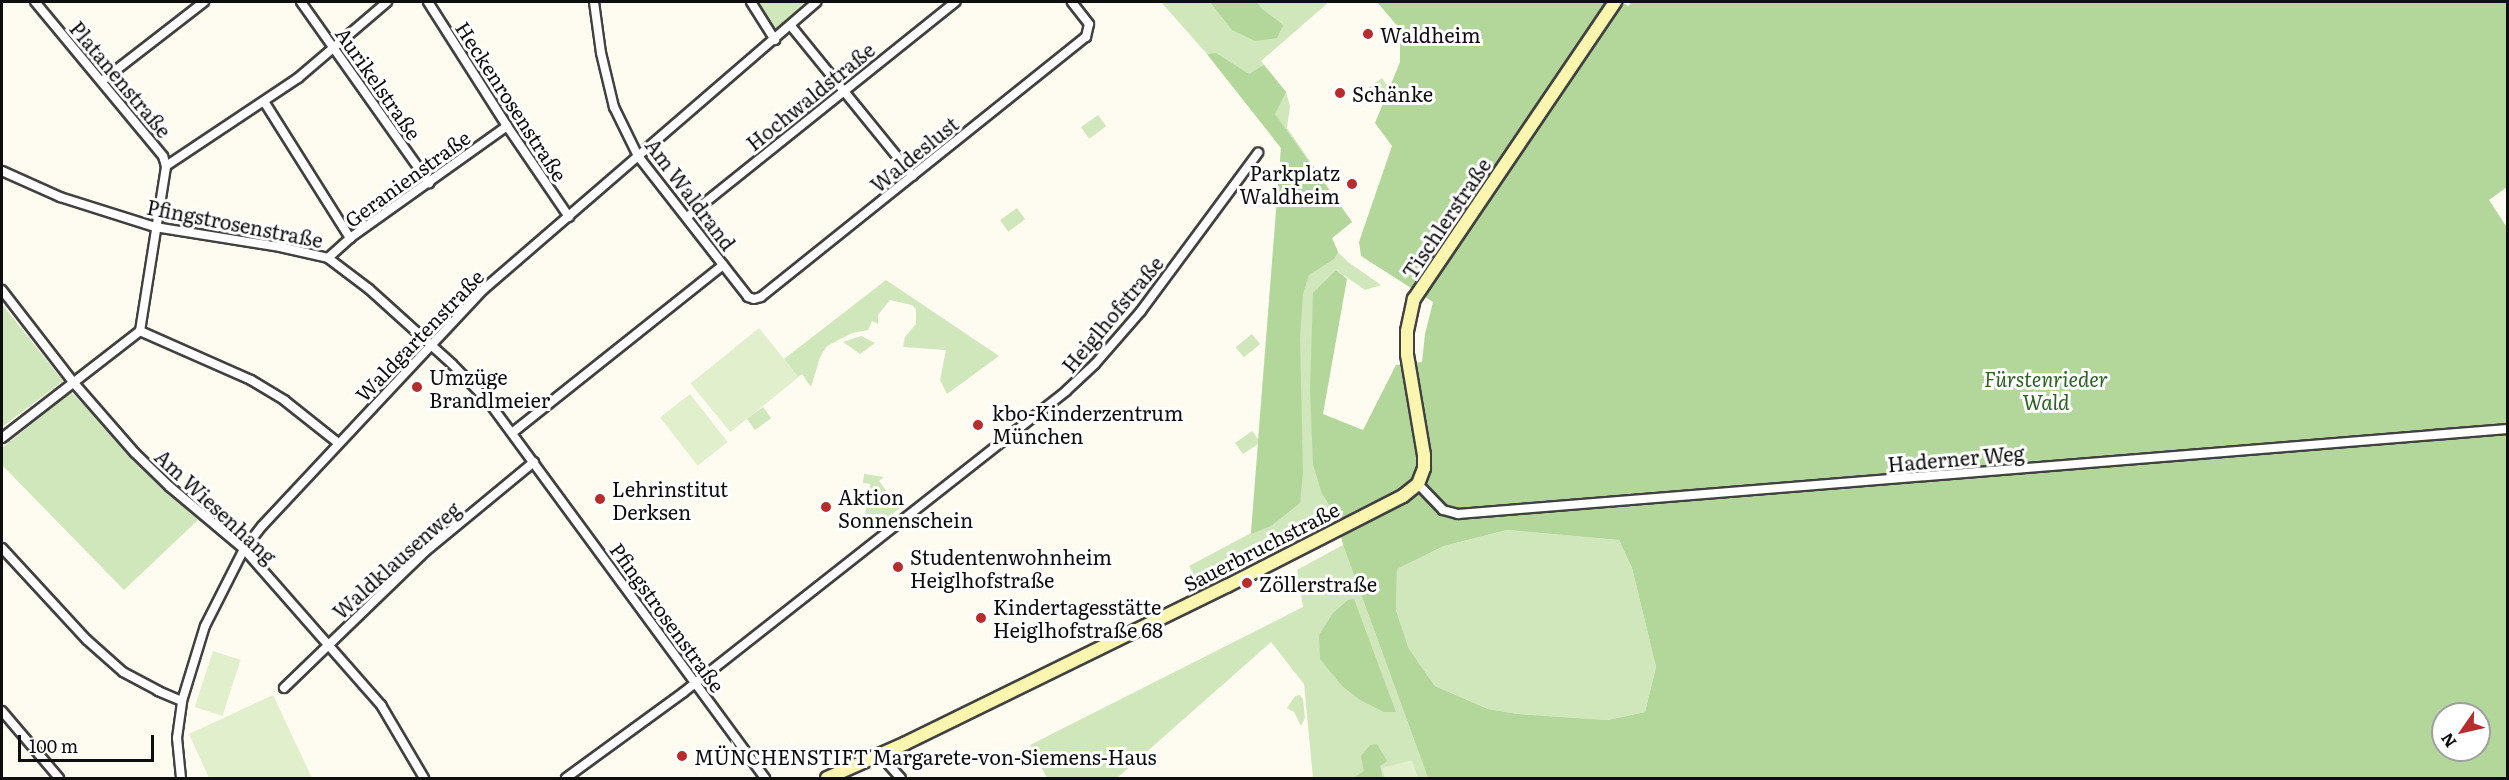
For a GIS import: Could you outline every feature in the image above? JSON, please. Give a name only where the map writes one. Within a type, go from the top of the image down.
[{"type":"street","name":"Platanenstraße","points":[[35,2],[163,156],[166,166],[140,331]]},
{"type":"street","points":[[102,81],[204,2]]},
{"type":"street","name":"Aurikelstraße","points":[[302,2],[429,183]]},
{"type":"street","points":[[166,166],[265,103],[320,62],[334,46],[387,2]]},
{"type":"street","name":"Heckenrosenstraße","points":[[428,2],[507,126],[569,217]]},
{"type":"street","name":"Am Waldrand","points":[[594,2],[601,53],[614,107],[638,156],[748,297]]},
{"type":"street","points":[[752,2],[775,40]]},
{"type":"street","name":"Waldgartenstraße","points":[[181,778],[177,738],[182,701],[205,626],[244,549],[262,526],[430,344],[484,290],[775,40],[816,2]]},
{"type":"street","name":"Hochwaldstraße","points":[[687,217],[955,2]]},
{"type":"street","name":"Waldeslust","points":[[748,297],[761,297],[1086,37],[1089,24],[1072,2]]},
{"type":"street","name":"Tischlerstraße","points":[[1418,484],[1424,468],[1424,455],[1407,354],[1407,331],[1414,299],[1615,2]]},
{"type":"street","points":[[791,26],[913,176]]},
{"type":"street","points":[[265,103],[350,238]]},
{"type":"street","name":"Geranienstraße","points":[[328,258],[350,238],[507,126]]},
{"type":"street","name":"Heiglhofstraße","points":[[566,778],[695,683],[997,447],[1091,369],[1141,311],[1258,153]]},
{"type":"street","name":"Pfingstrosenstraße","points":[[2,171],[60,197],[155,227],[280,247],[328,258],[373,293],[477,387],[765,778]]},
{"type":"street","points":[[512,433],[723,265]]},
{"type":"street","name":"Am Wiesenhang","points":[[2,290],[73,382],[135,453],[171,488],[244,549],[381,705],[424,778]]},
{"type":"street","points":[[2,438],[140,331],[251,380],[284,400],[338,443]]},
{"type":"street","name":"Haderner Weg","points":[[1418,484],[1443,510],[1458,514],[2508,429]]},
{"type":"street","name":"Waldklausenweg","points":[[284,688],[426,551],[534,462]]},
{"type":"street","name":"Sauerbruchstraße","points":[[827,778],[880,755],[1323,537],[1403,496],[1418,484]]},
{"type":"street","points":[[2,548],[87,640],[123,672],[182,701]]},
{"type":"street","points":[[3,715],[59,778]]},
{"type":"street","points":[[880,755],[901,778]]},
{"type":"green space","points":[[758,2],[805,2],[776,30]]},
{"type":"green space","points":[[1161,2],[1329,2],[1261,61],[1286,92],[1290,106],[1287,128],[1352,222],[1332,238],[1338,252],[1348,262],[1381,285],[1365,290],[1336,270],[1313,294],[1322,494],[1337,518],[1200,587],[1189,566],[1251,533],[1258,444],[1243,454],[1235,443],[1252,431],[1258,439],[1281,148],[1207,54]]},
{"type":"green space","points":[[1210,2],[1257,2],[1261,8],[1283,25],[1277,38],[1255,41],[1232,30]]},
{"type":"green space","name":"Fürstenrieder Wald","points":[[1377,2],[1622,2],[1628,6],[1632,2],[2507,2],[2507,187],[2489,200],[2508,229],[2507,778],[1428,778],[1343,545],[1337,518],[1322,494],[1313,464],[1310,390],[1313,293],[1336,270],[1347,279],[1323,414],[1363,430],[1396,365],[1422,362],[1425,334],[1433,302],[1361,256],[1359,242],[1392,146],[1375,123],[1400,62],[1400,29]],"holes":[[[1507,530],[1619,540],[1632,568],[1656,667],[1645,712],[1608,720],[1518,714],[1488,709],[1435,686],[1409,649],[1396,610],[1397,569],[1444,546]]]},
{"type":"green space","points":[[1216,53],[1249,74],[1264,65],[1286,92],[1275,114],[1352,222],[1332,238],[1338,252],[1334,259],[1309,275],[1303,294],[1300,339],[1303,473],[1300,503],[1271,526],[1251,534],[1281,148],[1207,54]]},
{"type":"green space","points":[[1382,78],[1390,89],[1373,102],[1365,90]]},
{"type":"green space","points":[[1098,115],[1106,126],[1089,139],[1081,127]]},
{"type":"green space","points":[[1017,208],[1025,219],[1008,232],[1000,220]]},
{"type":"green space","points":[[886,280],[999,356],[947,394],[940,380],[946,350],[903,347],[905,337],[916,324],[916,309],[912,305],[890,300],[878,315],[878,324],[872,321],[868,330],[852,333],[827,346],[820,357],[811,387],[802,374],[798,377],[784,359]]},
{"type":"green space","points":[[2,304],[63,381],[2,427]]},
{"type":"green space","points":[[759,328],[799,377],[730,432],[691,383]]},
{"type":"green space","points":[[1252,334],[1260,344],[1244,357],[1236,347]]},
{"type":"green space","points":[[861,336],[875,343],[860,354],[843,342]]},
{"type":"green space","points":[[71,392],[198,520],[124,590],[2,465],[2,448]]},
{"type":"green space","points":[[690,394],[728,442],[698,465],[660,417]]},
{"type":"green space","points":[[763,407],[771,418],[755,430],[747,419]]},
{"type":"green space","points":[[864,474],[884,477],[879,481],[894,501],[899,497],[902,501],[900,508],[875,527],[877,521],[872,515],[864,520],[870,484],[863,483]]},
{"type":"green space","points":[[1507,530],[1619,540],[1632,568],[1656,667],[1645,712],[1608,720],[1518,714],[1488,709],[1435,686],[1409,649],[1396,610],[1397,569],[1444,546]]},
{"type":"green space","points":[[1343,545],[1428,778],[1313,778],[1304,684],[1271,642],[1117,778],[1047,778],[1030,745],[1303,607],[1297,570]]},
{"type":"green space","points":[[1354,599],[1396,712],[1384,712],[1360,700],[1342,686],[1320,659],[1319,635],[1333,613],[1348,600]]},
{"type":"green space","points":[[213,651],[241,660],[222,716],[195,707]]},
{"type":"green space","points":[[273,695],[312,778],[209,778],[189,734]]},
{"type":"green space","points":[[1300,695],[1303,699],[1305,718],[1301,726],[1294,712],[1287,708],[1295,696]]},
{"type":"green space","points":[[1377,744],[1387,761],[1380,766],[1383,778],[1353,778],[1364,771],[1361,756],[1370,745]]},
{"type":"green space","points":[[1412,760],[1418,778],[1385,778],[1382,768]]},
{"type":"place","name":"Waldheim","points":[[1368,34]]},
{"type":"place","name":"Schänke","points":[[1340,93]]},
{"type":"place","name":"Parkplatz Waldheim","points":[[1352,184]]},
{"type":"place","name":"Umzüge Brandlmeier","points":[[417,387]]},
{"type":"place","name":"kbo-Kinderzentrum München","points":[[978,425]]},
{"type":"place","name":"Lehrinstitut Derksen","points":[[600,499]]},
{"type":"place","name":"Aktion Sonnenschein","points":[[826,507]]},
{"type":"place","name":"Studentenwohnheim Heiglhofstraße","points":[[898,567]]},
{"type":"place","name":"Zöllerstraße","points":[[1247,583]]},
{"type":"place","name":"Kindertagesstätte Heiglhofstraße 68","points":[[981,618]]},
{"type":"place","name":"MÜNCHENSTIFT Margarete-von-Siemens-Haus","points":[[682,756]]}]
